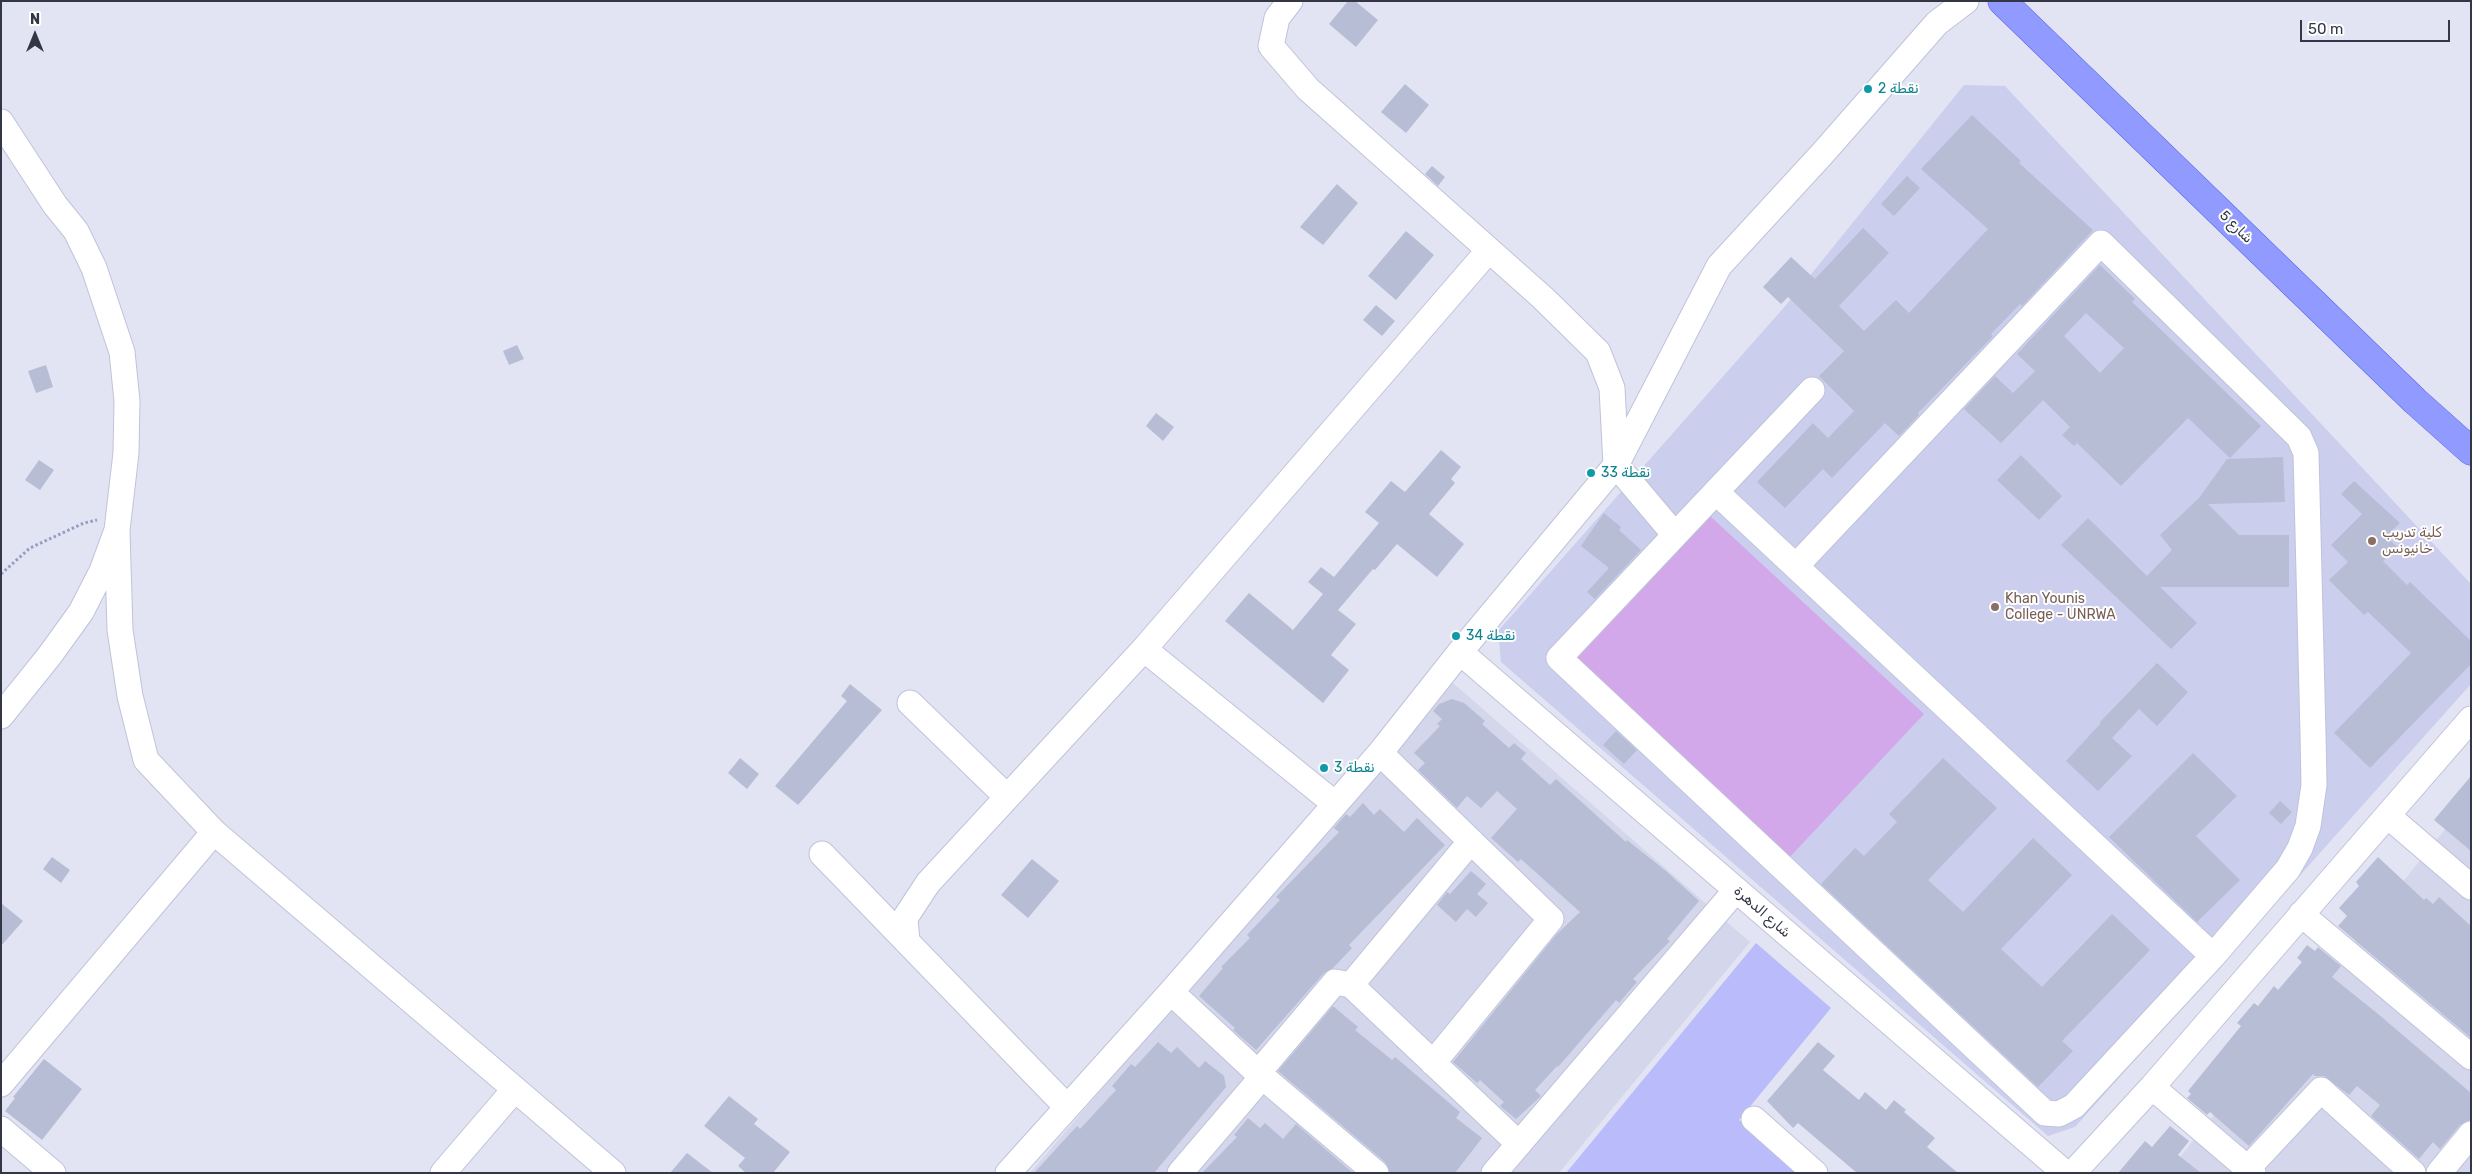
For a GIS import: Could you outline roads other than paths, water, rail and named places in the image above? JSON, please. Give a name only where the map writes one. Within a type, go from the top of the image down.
[{"type":"main road","name":"شارع 5","points":[[2002,1],[2415,401],[2471,451]]},
{"type":"street","points":[[1290,1],[1277,18],[1271,46],[1308,89],[1543,298],[1598,352],[1612,388],[1616,466],[1675,535]]},
{"type":"street","points":[[1008,1173],[1171,992],[1380,753],[1460,652],[1616,466],[1719,266],[1823,153],[1937,24],[1966,1]]},
{"type":"street","points":[[1,122],[55,205],[76,232],[94,268],[120,345],[127,401],[126,453],[118,522],[120,630],[130,696],[146,760],[214,832],[613,1173]]},
{"type":"street","points":[[1796,566],[2101,244],[2298,437],[2306,453],[2314,785],[2308,826],[2300,848],[2288,869],[2213,956],[2074,1106],[2059,1114],[2045,1114],[1559,658],[1812,390]]},
{"type":"street","points":[[908,942],[906,918],[928,884],[1144,649],[1489,250]]},
{"type":"street","points":[[1716,492],[2213,956]]},
{"type":"street","points":[[1,716],[50,655],[81,612],[102,571],[118,522]]},
{"type":"street","points":[[1144,649],[1335,804]]},
{"type":"street","name":"شارع الدهرة","points":[[1460,652],[2064,1173]]},
{"type":"street","points":[[910,702],[1007,797]]},
{"type":"street","points":[[2073,1173],[2152,1087],[2471,719]]},
{"type":"street","points":[[1380,753],[1551,918],[1433,1063]]},
{"type":"street","points":[[2388,816],[2471,887]]},
{"type":"street","points":[[1,1084],[214,832]]},
{"type":"street","points":[[1351,985],[1471,841]]},
{"type":"street","points":[[822,854],[1067,1107]]},
{"type":"street","points":[[1494,1173],[1736,890]]},
{"type":"street","points":[[2301,914],[2471,1057]]},
{"type":"street","points":[[1182,1172],[1335,982],[1351,985],[1519,1144]]},
{"type":"street","points":[[1171,992],[1260,1075],[1376,1173]]},
{"type":"street","points":[[2152,1087],[2251,1170],[2321,1090],[2413,1173]]},
{"type":"street","points":[[443,1173],[515,1089]]},
{"type":"street","points":[[1754,1119],[1815,1173]]},
{"type":"street","points":[[1,1129],[52,1173]]},
{"type":"street","points":[[2439,1173],[2471,1134]]},
{"type":"place","name":"نقطة 2","points":[[1868,89]]},
{"type":"place","name":"نقطة 33","points":[[1591,473]]},
{"type":"place","name":"كلية تدريب خانيونس","points":[[2372,541]]},
{"type":"place","name":"Khan Younis College - UNRWA","points":[[1995,607]]},
{"type":"place","name":"نقطة 34","points":[[1456,636]]},
{"type":"place","name":"نقطة 3","points":[[1324,768]]}]
